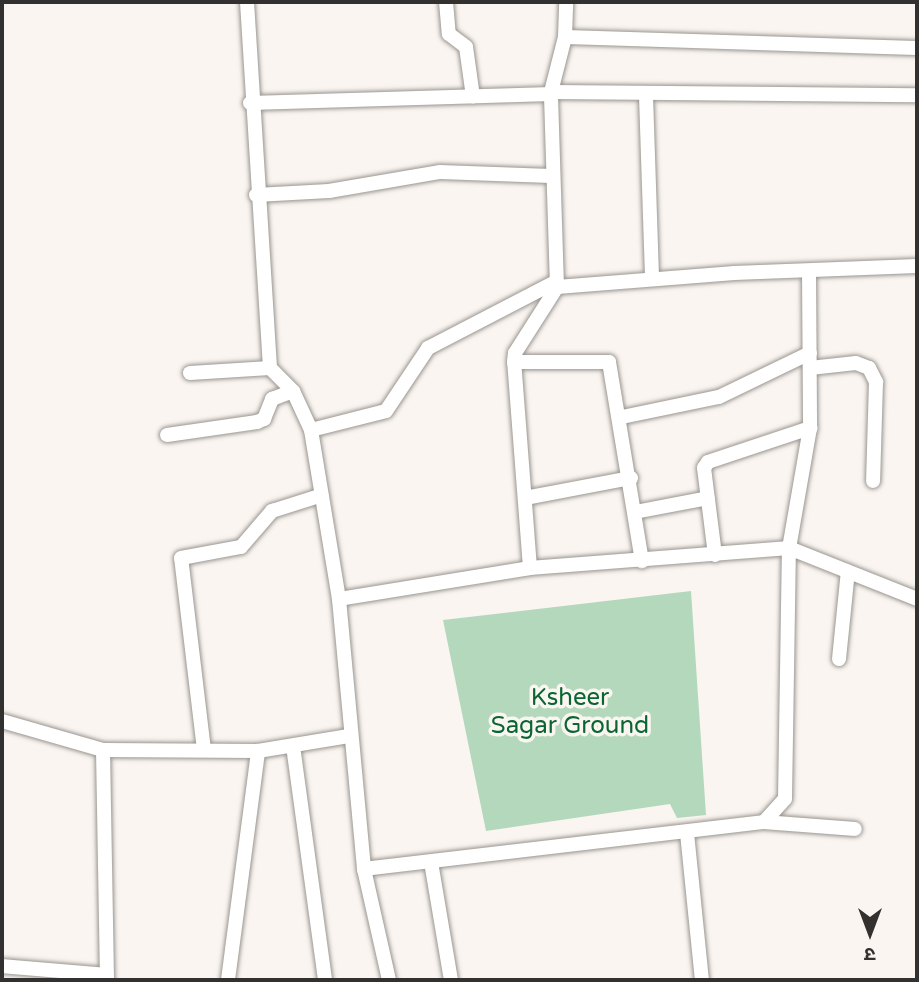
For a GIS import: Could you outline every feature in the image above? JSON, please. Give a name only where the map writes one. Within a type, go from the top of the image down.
[{"type":"street","points":[[247,2],[250,103],[270,368],[293,391],[311,429],[339,599],[349,736],[364,869],[389,980]]},
{"type":"street","points":[[446,2],[449,34],[468,53],[473,97]]},
{"type":"street","points":[[530,568],[514,362],[515,353],[557,284],[551,176],[552,93],[565,37],[566,2]]},
{"type":"street","points":[[565,37],[917,48]]},
{"type":"street","points":[[250,103],[552,93],[646,96],[917,94]]},
{"type":"street","points":[[646,96],[652,279]]},
{"type":"street","points":[[256,195],[329,191],[440,172],[551,176]]},
{"type":"street","points":[[311,429],[386,411],[435,343],[557,284],[917,267]]},
{"type":"street","points":[[764,822],[785,799],[789,548],[810,428],[809,272]]},
{"type":"street","points":[[622,417],[719,397],[810,353]]},
{"type":"street","points":[[514,362],[609,362],[622,417],[642,561]]},
{"type":"street","points":[[810,368],[856,363],[869,368],[876,382],[873,481]]},
{"type":"street","points":[[190,373],[270,368]]},
{"type":"street","points":[[167,435],[257,422],[264,419],[272,399],[293,391]]},
{"type":"street","points":[[715,555],[708,498],[708,463],[810,428]]},
{"type":"street","points":[[525,498],[631,478]]},
{"type":"street","points":[[204,750],[181,558],[241,547],[272,511],[322,495]]},
{"type":"street","points":[[635,512],[708,498]]},
{"type":"street","points":[[339,599],[530,568],[789,548],[917,599]]},
{"type":"street","points":[[839,660],[848,571]]},
{"type":"street","points":[[2,721],[103,750],[258,751],[349,736]]},
{"type":"street","points":[[293,746],[325,980]]},
{"type":"street","points":[[2,966],[107,977],[103,750]]},
{"type":"street","points":[[228,980],[258,751]]},
{"type":"street","points":[[364,869],[764,822],[855,829]]},
{"type":"street","points":[[687,833],[702,980]]},
{"type":"street","points":[[431,862],[451,980]]},
{"type":"green space","name":"Ksheer Sagar Ground","points":[[691,591],[706,815],[677,818],[670,804],[486,831],[443,620]]}]
